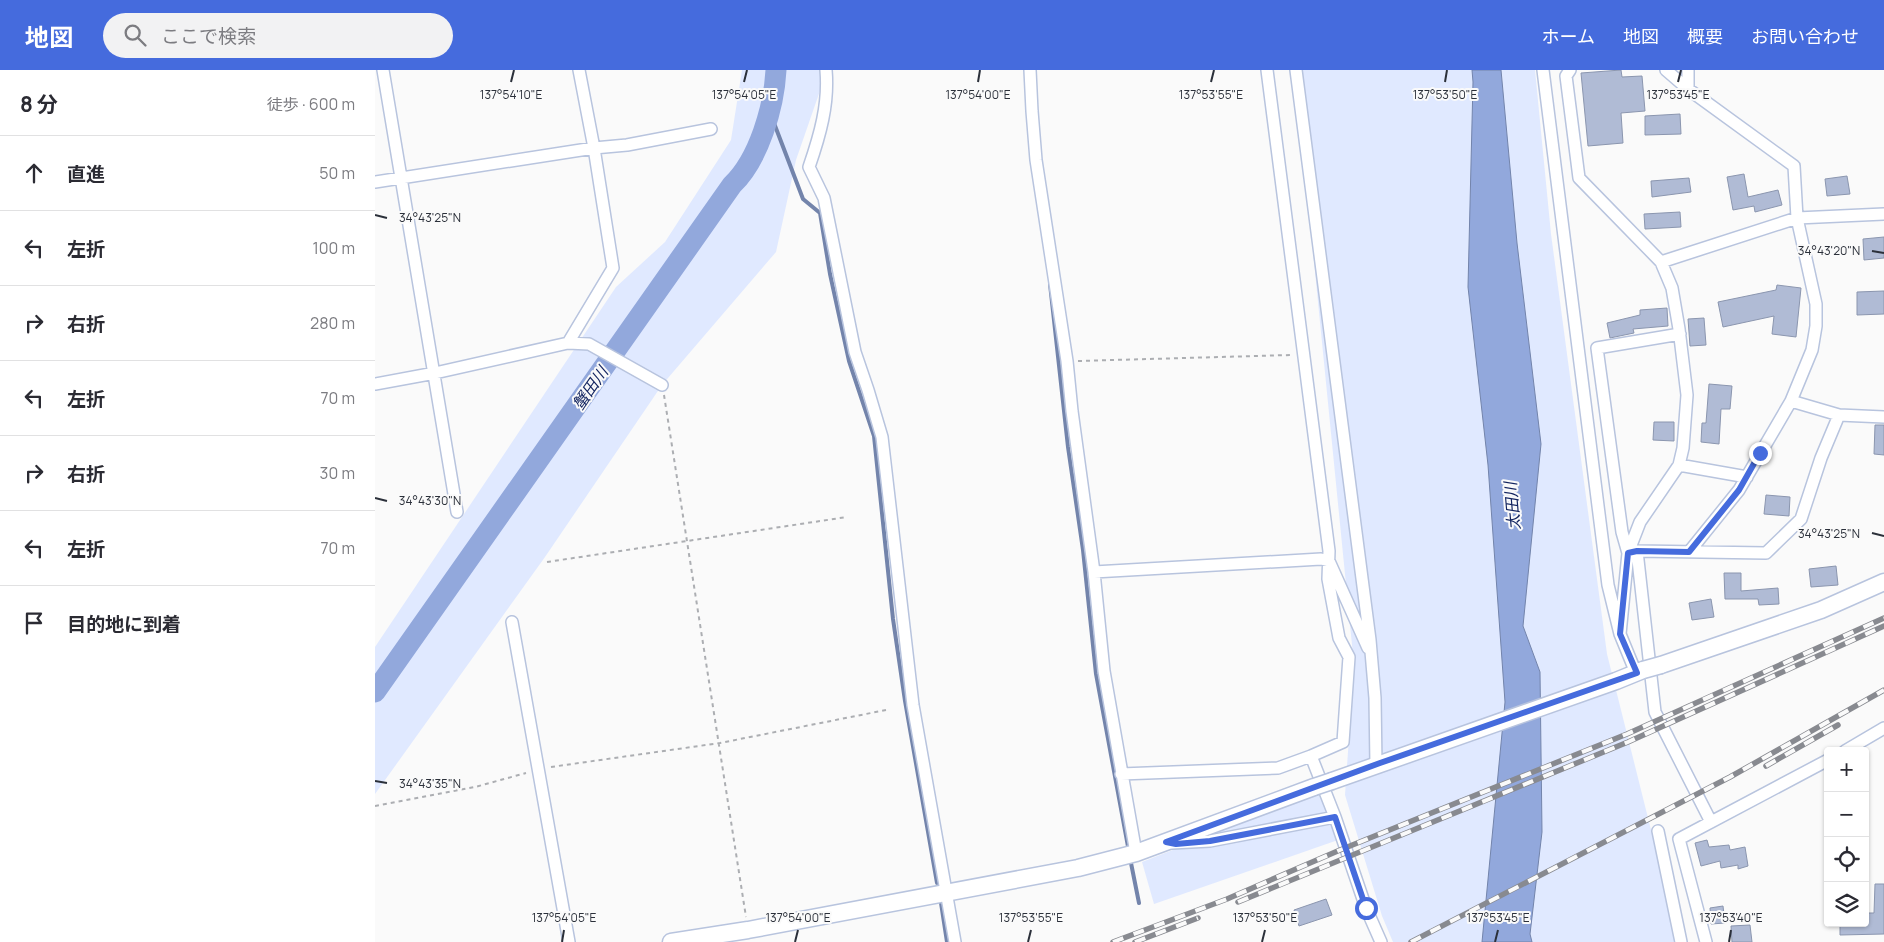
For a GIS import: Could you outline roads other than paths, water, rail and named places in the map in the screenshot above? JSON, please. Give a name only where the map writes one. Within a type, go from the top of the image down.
[{"type":"street","points":[[383,70],[457,512]]},
{"type":"street","points":[[568,343],[613,268],[594,148],[579,70]]},
{"type":"street","points":[[826,70],[827,82],[822,130],[809,167],[825,198],[855,352],[869,390],[882,437],[913,705],[948,892],[955,942]]},
{"type":"street","points":[[1030,70],[1031,111],[1036,160],[1067,361],[1078,463],[1094,572],[1104,671],[1136,853]]},
{"type":"street","points":[[1121,774],[1278,768],[1343,742],[1349,657],[1339,638],[1328,579],[1329,551],[1267,70]]},
{"type":"street","points":[[1295,70],[1371,654],[1378,764]]},
{"type":"street","points":[[1543,70],[1607,585],[1620,634],[1640,671]]},
{"type":"street","points":[[1570,70],[1567,76],[1579,178],[1661,262],[1672,288],[1687,395],[1683,448],[1679,465],[1640,522],[1633,552],[1620,634]]},
{"type":"street","points":[[1666,70],[1688,89],[1794,166],[1797,218],[1816,304],[1812,350],[1791,401],[1739,490],[1689,552]]},
{"type":"street","points":[[1688,70],[1688,89]]},
{"type":"street","points":[[375,182],[594,148],[627,145],[711,129]]},
{"type":"street","points":[[1661,262],[1797,218],[1884,214]]},
{"type":"street","points":[[1679,334],[1597,348],[1622,532],[1633,552],[1655,712],[1711,822]]},
{"type":"street","points":[[375,384],[435,373],[568,343],[589,344],[662,386]]},
{"type":"street","points":[[1791,401],[1839,415],[1884,417]]},
{"type":"street","points":[[1633,552],[1767,553],[1801,519],[1821,458],[1839,415]]},
{"type":"street","points":[[1679,465],[1747,477]]},
{"type":"street","points":[[1094,572],[1321,559],[1329,561]]},
{"type":"street","points":[[1329,561],[1371,654]]},
{"type":"street","points":[[671,942],[748,930],[1078,868],[1136,853],[1378,764],[1640,671],[1821,610],[1880,586]]},
{"type":"street","points":[[512,622],[569,942]]},
{"type":"street","points":[[1852,747],[1884,728]]},
{"type":"street","points":[[1311,756],[1335,817],[1366,908],[1381,942]]},
{"type":"street","points":[[1706,942],[1679,839],[1824,762]]},
{"type":"street","points":[[1166,842],[1176,844],[1210,841],[1335,817]]},
{"type":"street","points":[[1658,831],[1681,942]]},
{"type":"water","name":"太田川","points":[[1472,70],[1501,70],[1517,243],[1541,444],[1523,626],[1540,672],[1542,832],[1530,934],[1532,942],[1482,942],[1505,702],[1488,465],[1468,287]]},
{"type":"waterway","name":"蟹田川","points":[[375,692],[732,185],[742,174],[763,132],[772,100],[776,70]]},
{"type":"waterway","points":[[769,110],[803,199],[820,213],[830,274],[849,361],[874,436],[893,619],[905,701],[937,883]]},
{"type":"waterway","points":[[1050,284],[1068,447],[1083,550],[1096,674],[1129,852]]},
{"type":"waterway","points":[[1130,858],[1139,903]]},
{"type":"waterway","points":[[941,903],[947,942]]},
{"type":"railway","points":[[1113,942],[1227,899],[1340,850],[1627,734],[1884,618]]},
{"type":"railway","points":[[1238,902],[1628,742],[1884,626]]},
{"type":"railway","points":[[1411,942],[1730,777],[1884,690]]},
{"type":"railway","points":[[1766,766],[1838,725]]},
{"type":"railway","points":[[1135,942],[1198,918]]}]
